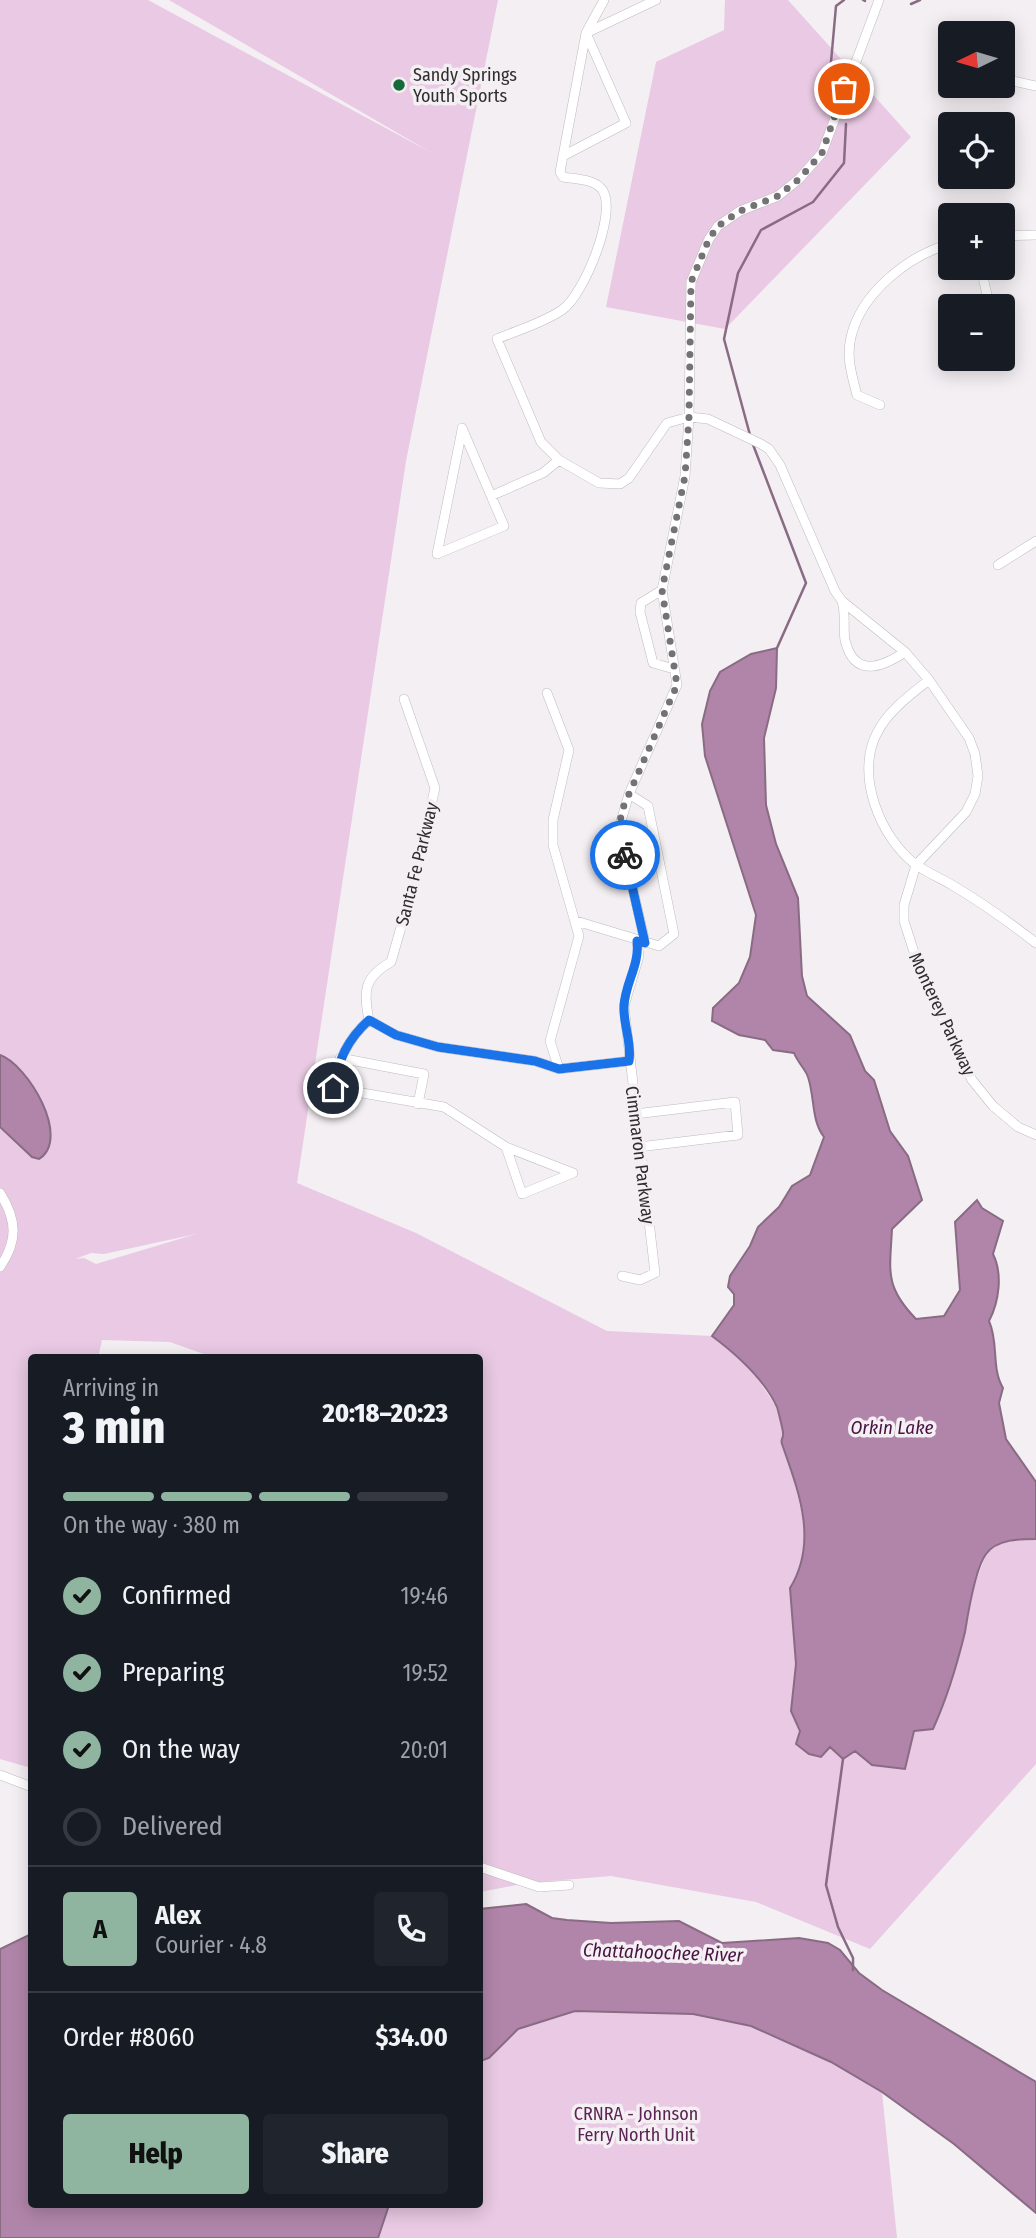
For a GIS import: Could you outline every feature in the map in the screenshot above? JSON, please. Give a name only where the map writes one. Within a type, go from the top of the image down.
[{"type":"street","points":[[604,0],[586,33],[560,172],[563,177],[593,182],[603,190],[608,206],[600,243],[574,298],[563,310],[497,339],[541,442],[559,460],[599,483],[620,484],[629,478],[667,423],[689,417]]},
{"type":"street","points":[[586,33],[656,0]]},
{"type":"street","points":[[576,921],[659,946],[674,934],[648,806],[629,794],[677,685],[662,590],[685,476],[689,417],[691,282],[709,239],[718,226],[740,211],[778,196],[799,179],[822,153],[877,2]]},
{"type":"street","points":[[563,156],[626,123],[586,33]]},
{"type":"street","points":[[1015,82],[1036,86]]},
{"type":"street","points":[[1015,236],[1036,236]]},
{"type":"street","points":[[880,405],[857,395],[849,362],[851,336],[862,310],[895,273],[938,248]]},
{"type":"street","name":"Monterey Parkway","points":[[689,417],[708,419],[761,444],[780,465],[842,601],[846,616],[845,638],[852,655],[871,668],[884,666],[905,652]]},
{"type":"street","points":[[462,428],[492,496],[504,526],[437,554],[462,428]]},
{"type":"street","points":[[492,496],[543,473],[559,460]]},
{"type":"street","points":[[998,565],[1036,541]]},
{"type":"street","points":[[662,590],[649,596],[642,603],[640,612],[653,663],[674,669]]},
{"type":"street","name":"Monterey Parkway","points":[[842,601],[905,652],[929,680],[969,738],[975,754],[978,776],[975,794],[966,812],[916,865],[904,905],[904,921],[921,974],[979,1091],[1018,1127],[1036,1135]]},
{"type":"street","points":[[929,680],[883,722],[871,750],[873,800],[896,847],[916,865],[953,886],[1036,943]]},
{"type":"street","points":[[547,693],[569,750],[553,820],[553,845],[568,906],[576,921],[579,936],[550,1041],[559,1069]]},
{"type":"street","name":"Santa Fe Parkway","points":[[369,1020],[365,1001],[367,986],[374,971],[391,962],[414,882],[435,788],[404,699]]},
{"type":"street","name":"Cimmaron Parkway","points":[[622,1276],[640,1280],[655,1273],[629,1061],[631,1046],[624,1006],[641,942],[619,828],[629,794]]},
{"type":"street","points":[[506,1146],[522,1194],[573,1173],[506,1146],[444,1107],[333,1088],[340,1058],[354,1034],[369,1020],[396,1035],[438,1047],[535,1061],[559,1069],[629,1061]]},
{"type":"street","points":[[340,1058],[424,1074],[418,1104]]},
{"type":"street","points":[[635,1114],[734,1102],[736,1113],[738,1135],[639,1147]]},
{"type":"street","points":[[0,1194],[9,1208],[15,1232],[9,1255],[0,1267]]},
{"type":"street","points":[[0,1775],[28,1786]]},
{"type":"street","points":[[483,1868],[539,1886],[569,1885]]},
{"type":"green space","points":[[0,0],[148,0],[432,153],[169,0],[498,0],[406,461],[297,1183],[416,1233],[607,1331],[712,1336],[747,1363],[777,1408],[805,1527],[802,1559],[790,1588],[796,1664],[791,1711],[800,1731],[838,1753],[855,1751],[872,1765],[905,1769],[914,1731],[942,1710],[965,1629],[967,1607],[986,1554],[999,1544],[1019,1539],[1036,1539],[1036,1764],[870,1949],[756,1902],[611,1876],[527,1883],[483,1891],[483,1354],[204,1354],[170,1342],[102,1340],[99,1354],[28,1354],[28,1767],[0,1759]],"holes":[[[196,1234],[96,1264],[84,1258],[75,1259],[91,1253],[104,1254]]]},
{"type":"green space","points":[[725,0],[788,0],[911,137],[725,329],[606,307],[656,62],[724,30]]},
{"type":"green space","name":"CRNRA - Johnson Ferry North Unit","points":[[590,2009],[656,2011],[690,2013],[744,2024],[806,2048],[882,2092],[897,2238],[378,2238],[388,2208],[483,2208],[483,2060],[520,2028],[539,2019]]},
{"type":"water","name":"Orkin Lake","points":[[777,648],[776,688],[764,738],[766,805],[776,844],[798,898],[802,976],[807,996],[850,1035],[865,1071],[874,1080],[890,1131],[908,1156],[922,1200],[892,1229],[890,1267],[894,1287],[898,1297],[916,1319],[944,1316],[960,1290],[955,1222],[977,1200],[982,1208],[1003,1221],[993,1254],[998,1270],[998,1288],[989,1321],[994,1338],[997,1372],[1003,1388],[999,1403],[1006,1439],[1036,1482],[1036,1539],[996,1545],[982,1561],[972,1592],[959,1657],[943,1705],[933,1729],[914,1731],[905,1769],[872,1765],[855,1751],[843,1759],[830,1747],[821,1757],[809,1754],[796,1744],[800,1731],[791,1711],[796,1664],[790,1588],[799,1570],[803,1552],[803,1516],[782,1442],[783,1431],[778,1409],[749,1368],[712,1336],[734,1305],[734,1294],[728,1287],[730,1276],[750,1246],[758,1227],[779,1207],[792,1186],[810,1175],[824,1137],[815,1116],[808,1077],[794,1053],[773,1050],[765,1040],[739,1035],[712,1021],[713,1008],[739,983],[750,957],[756,915],[705,756],[702,724],[710,691],[720,672],[751,654]]},
{"type":"water","points":[[0,1055],[11,1061],[33,1086],[48,1119],[51,1135],[48,1149],[39,1159],[32,1157],[0,1127]]},
{"type":"water","name":"Chattahoochee River","points":[[526,1904],[552,1918],[567,1920],[611,1923],[679,1921],[722,1943],[799,1938],[828,1943],[840,1950],[859,1973],[882,1990],[1036,2082],[1036,2213],[954,2144],[882,2092],[831,2062],[751,2026],[693,2014],[575,2011],[518,2029],[489,2058],[483,2060],[483,1909]]},
{"type":"water","points":[[28,1935],[28,2208],[388,2208],[378,2238],[0,2238],[0,1949]]},
{"type":"waterway","points":[[827,107],[836,6],[844,0]]},
{"type":"waterway","points":[[911,4],[920,0]]},
{"type":"waterway","points":[[750,435],[724,339],[738,273],[761,230],[813,202],[844,163],[846,124]]},
{"type":"waterway","points":[[752,442],[806,583],[777,648]]},
{"type":"waterway","points":[[843,1759],[826,1885],[838,1927],[853,1958],[853,1970]]},
{"type":"way so far","points":[[625,855],[619,828],[622,810],[677,685],[663,611],[662,590],[685,476],[689,417],[691,282],[709,239],[718,226],[740,211],[778,196],[799,179],[822,153],[844,89]]},
{"type":"place","name":"Sandy Springs Youth Sports","points":[[399,85]]},
{"type":"route","points":[[333,1088],[340,1058],[354,1034],[369,1020],[396,1035],[438,1047],[535,1061],[559,1069],[629,1061],[631,1046],[624,1006],[639,956],[637,941],[645,943],[625,855]]}]
